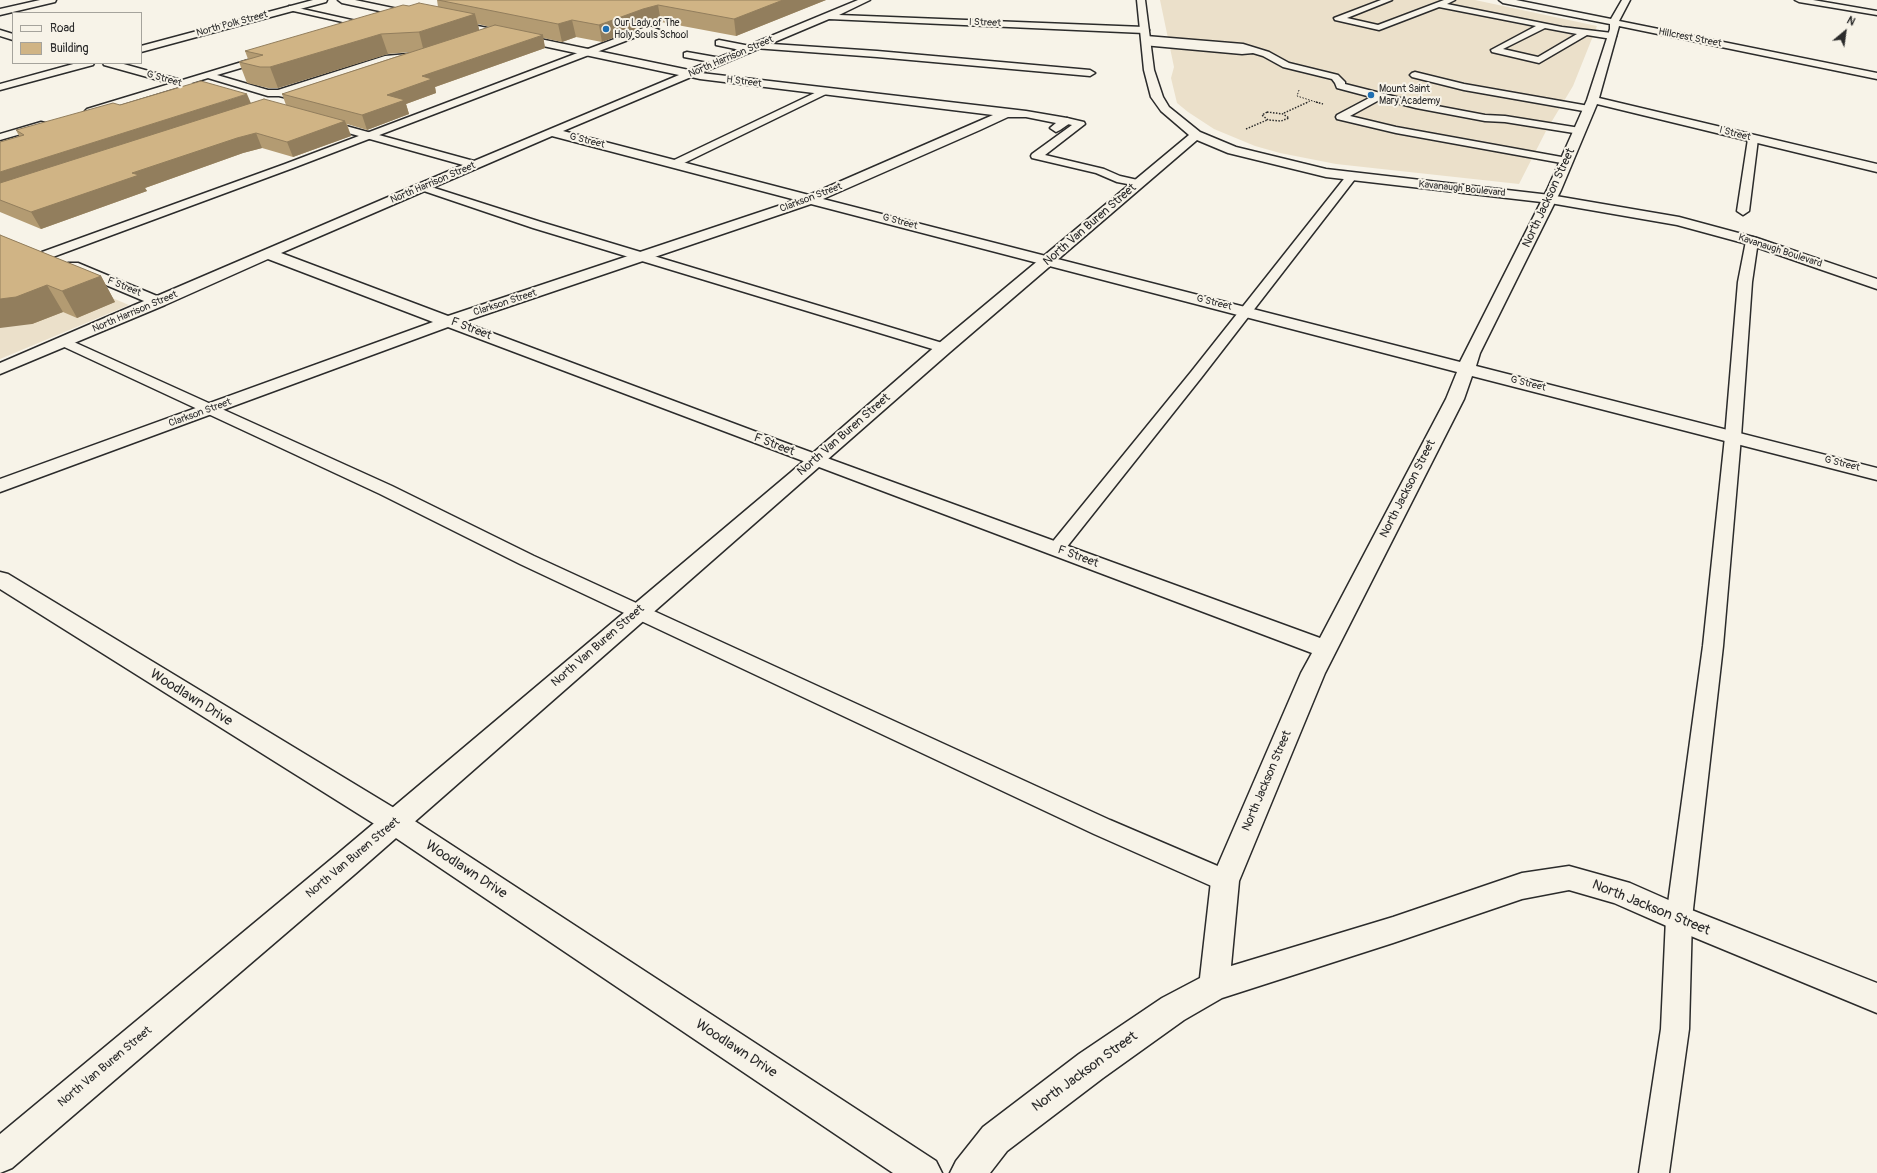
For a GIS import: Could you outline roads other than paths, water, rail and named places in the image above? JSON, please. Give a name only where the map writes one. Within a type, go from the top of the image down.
[{"type":"street","points":[[0,12],[52,0]]},
{"type":"street","name":"North Polk Street","points":[[142,49],[323,0]]},
{"type":"street","name":"H Street","points":[[342,0],[691,74],[823,92],[1026,114],[1067,121]]},
{"type":"street","name":"North Harrison Street","points":[[0,369],[159,302],[551,132],[866,0]]},
{"type":"street","name":"Kavanaugh Boulevard","points":[[1141,0],[1149,70],[1157,97],[1165,109],[1196,136],[1232,150],[1326,173],[1351,177],[1550,199],[1671,220],[1752,241],[1877,284]]},
{"type":"street","name":"Hillcrest Street","points":[[1503,0],[1877,76]]},
{"type":"street","name":"North Jackson Street","points":[[1214,986],[1225,881],[1312,673],[1455,399],[1465,368],[1550,199],[1591,104],[1615,29],[1614,22],[1626,0]]},
{"type":"street","name":"I Street","points":[[825,17],[1145,37]]},
{"type":"street","points":[[0,33],[12,37]]},
{"type":"street","points":[[477,40],[497,33]]},
{"type":"street","points":[[275,106],[430,55]]},
{"type":"street","points":[[0,87],[85,64]]},
{"type":"street","name":"G Street","points":[[112,64],[224,95]]},
{"type":"street","name":"I Street","points":[[1591,104],[1753,139],[1877,168]]},
{"type":"street","name":"Clarkson Street","points":[[0,486],[450,321],[812,199],[976,128],[1006,113]]},
{"type":"street","points":[[311,119],[475,165]]},
{"type":"street","points":[[1056,128],[1067,121]]},
{"type":"street","name":"G Street","points":[[551,132],[1877,474]]},
{"type":"street","name":"North Van Buren Street","points":[[0,1156],[394,822],[816,460],[944,348],[1138,183],[1196,136]]},
{"type":"street","name":"F Street","points":[[39,252],[159,302]]},
{"type":"street","name":"F Street","points":[[269,254],[816,460],[1325,649]]},
{"type":"street","name":"Woodlawn Drive","points":[[0,579],[394,822],[924,1173]]},
{"type":"street","name":"North Jackson Street","points":[[968,1173],[995,1139],[1061,1088],[1173,1009],[1214,986],[1393,930],[1522,886],[1569,878],[1620,892],[1679,918],[1877,998]]},
{"type":"lane","points":[[1385,0],[1338,18],[1379,28],[1451,0]]},
{"type":"lane","points":[[1799,0],[1877,13]]},
{"type":"lane","points":[[1439,4],[1545,25],[1612,36]]},
{"type":"lane","points":[[292,8],[377,26],[351,33]]},
{"type":"lane","points":[[393,21],[413,15]]},
{"type":"lane","points":[[1545,25],[1496,50],[1538,60],[1586,32]]},
{"type":"lane","points":[[39,252],[288,166],[649,29],[660,32]]},
{"type":"lane","points":[[1145,37],[1242,51],[1253,50],[1266,54],[1286,65],[1335,77],[1340,82],[1340,86],[1379,96],[1440,110],[1580,131]]},
{"type":"lane","points":[[719,43],[753,47],[877,54],[1090,73]]},
{"type":"lane","points":[[279,93],[388,58],[430,55]]},
{"type":"lane","points":[[687,55],[721,61]]},
{"type":"lane","points":[[80,114],[180,83],[275,56]]},
{"type":"lane","points":[[1415,75],[1464,87],[1591,104]]},
{"type":"lane","points":[[206,76],[268,93],[279,93],[299,98]]},
{"type":"lane","points":[[674,164],[823,92]]},
{"type":"lane","points":[[1379,96],[1341,117],[1396,130],[1567,161]]},
{"type":"lane","points":[[1067,121],[1080,124],[1036,156],[1100,171],[1117,179],[1138,183]]},
{"type":"lane","points":[[0,137],[51,122]]},
{"type":"lane","points":[[1743,211],[1753,139]]},
{"type":"lane","points":[[1056,549],[1196,375],[1244,311],[1351,177]]},
{"type":"lane","points":[[422,187],[537,225],[771,297],[835,314],[944,348]]},
{"type":"lane","points":[[1654,1173],[1675,1030],[1679,918],[1713,646],[1733,436],[1745,282],[1752,241]]},
{"type":"lane","points":[[65,342],[386,490],[527,560],[638,612],[1102,827],[1225,881]]},
{"type":"place","name":"Our Lady of The Holy Souls School","points":[[606,29]]},
{"type":"place","name":"Mount Saint Mary Academy","points":[[1371,95]]}]
